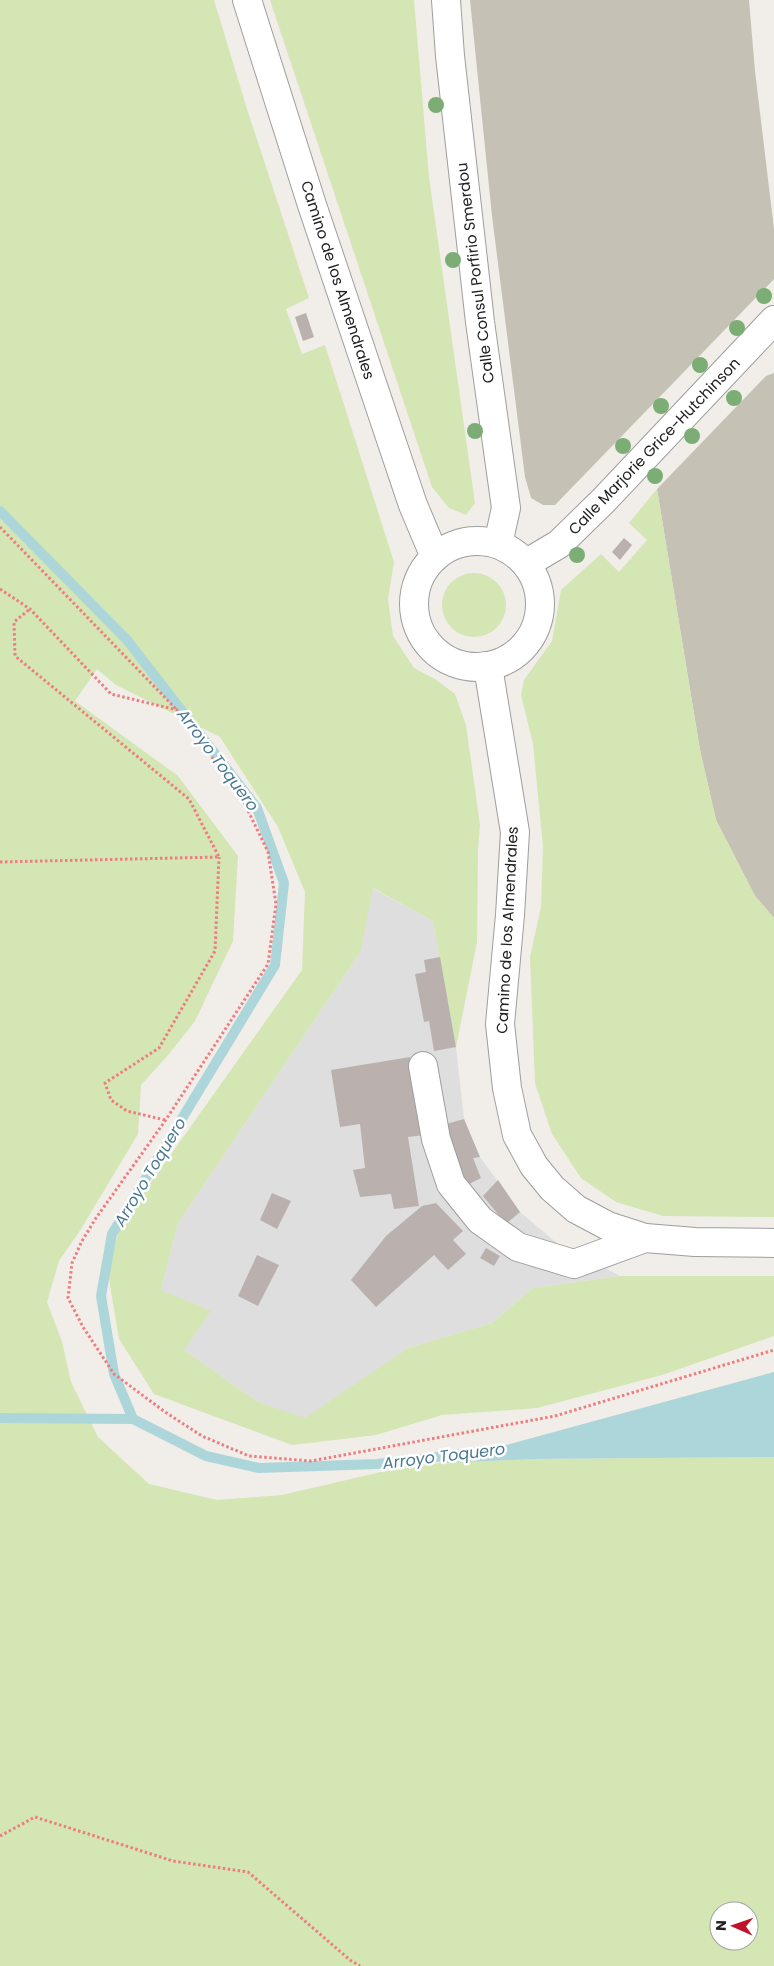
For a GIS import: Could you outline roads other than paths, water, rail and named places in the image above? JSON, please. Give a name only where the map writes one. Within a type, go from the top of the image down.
[{"type":"street","name":"Camino de los Almendrales","points":[[247,0],[312,205],[410,496],[435,557]]},
{"type":"street","name":"Calle Consul Porfirio Smerdou","points":[[446,0],[450,56],[480,322],[506,508],[498,544]]},
{"type":"street","name":"Calle Marjorie Grice-Hutchinson","points":[[527,564],[559,544],[597,507],[774,320]]},
{"type":"street","points":[[483,541],[498,544],[509,548],[527,564],[537,582],[540,603],[537,624],[526,643],[510,657],[486,666],[468,667],[451,662],[436,652],[424,639],[416,623],[414,605],[416,587],[424,571],[435,557],[452,547],[467,542],[483,541]]},
{"type":"street","name":"Camino de los Almendrales","points":[[486,666],[490,679],[515,832],[500,1024],[507,1088],[518,1135],[534,1166],[552,1188],[576,1209],[608,1226],[645,1238],[695,1242],[774,1243]]},
{"type":"street","points":[[423,1066],[436,1138],[452,1184],[480,1220],[518,1248],[574,1264],[645,1238]]},
{"type":"water","points":[[774,1372],[774,1457],[536,1459],[440,1463]]},
{"type":"waterway","name":"Arroyo Toquero","points":[[0,511],[127,640],[257,808],[284,883],[275,965],[112,1234],[101,1296],[114,1374],[133,1419],[206,1456],[259,1468],[377,1464],[496,1450]]},
{"type":"waterway","points":[[0,1418],[133,1419]]}]
